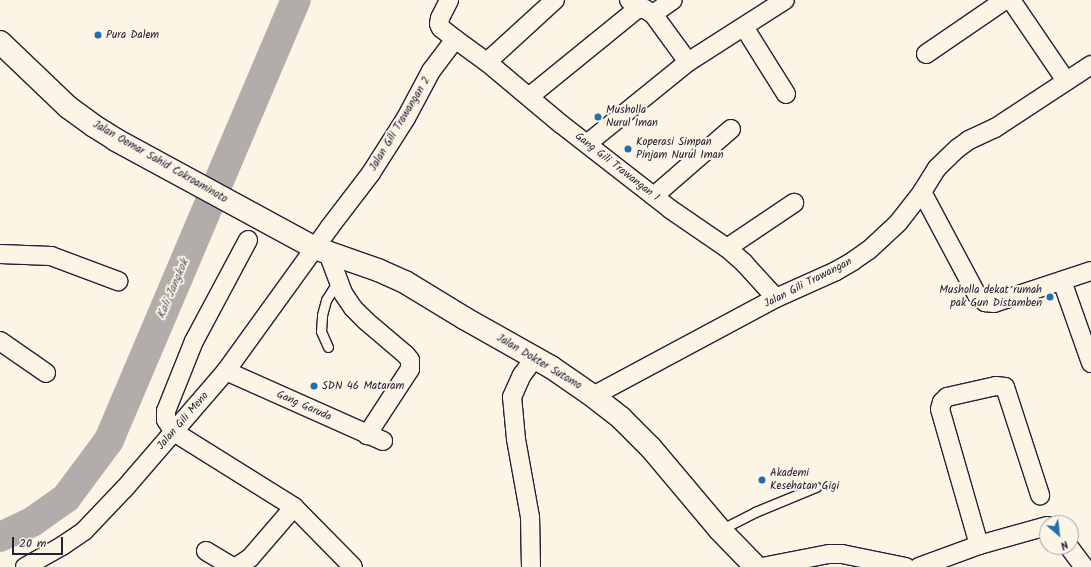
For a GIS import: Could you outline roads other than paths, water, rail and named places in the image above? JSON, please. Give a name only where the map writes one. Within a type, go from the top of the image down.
[{"type":"main road","name":"Jalan Oemar Sahid Cokroaminoto","points":[[0,42],[68,107],[116,140],[286,233],[322,250]]},
{"type":"main road","name":"Jalan Dokter Sutomo","points":[[322,250],[378,270],[405,282],[464,318],[535,357],[593,396],[620,418],[651,448],[720,530],[756,567]]},
{"type":"street","points":[[449,0],[440,18],[439,24],[455,38]]},
{"type":"street","points":[[487,62],[555,0]]},
{"type":"street","points":[[530,96],[640,8],[673,0]]},
{"type":"street","points":[[588,143],[688,62],[785,0]]},
{"type":"street","points":[[926,54],[1005,0]]},
{"type":"street","points":[[1011,0],[1066,81]]},
{"type":"street","points":[[640,8],[688,62]]},
{"type":"street","points":[[744,27],[786,94]]},
{"type":"street","name":"Gang Gili Trawangan 1","points":[[455,38],[530,96],[561,124],[588,143],[654,196],[727,248],[744,263],[776,298]]},
{"type":"street","name":"Jalan Gili Trawangan 2","points":[[322,250],[406,118],[431,70],[455,38]]},
{"type":"street","name":"Jalan Gili Trawangan","points":[[593,396],[776,298],[836,271],[869,250],[898,223],[922,192],[937,168],[958,148],[995,128],[1091,65]]},
{"type":"street","points":[[654,196],[731,129]]},
{"type":"street","points":[[922,192],[978,295],[985,302],[994,303],[1091,271]]},
{"type":"street","points":[[727,248],[794,203]]},
{"type":"street","points":[[248,240],[194,341],[166,412],[166,420],[174,432],[294,507],[353,567]]},
{"type":"street","points":[[322,250],[338,281]]},
{"type":"street","name":"Jalan Gili Meno","points":[[25,567],[62,546],[84,531],[174,432],[226,371],[322,250]]},
{"type":"street","points":[[0,254],[51,256],[118,281]]},
{"type":"street","name":"Gang Garuda","points":[[226,371],[375,438],[410,369],[410,360],[406,354],[366,321],[353,308],[343,293],[338,281]]},
{"type":"street","points":[[1062,281],[1091,363]]},
{"type":"street","points":[[0,341],[46,373]]},
{"type":"street","points":[[531,567],[530,517],[516,439],[512,397],[522,374],[535,357]]},
{"type":"street","points":[[979,545],[940,409],[942,402],[948,397],[996,386],[1005,387],[1040,495]]},
{"type":"street","points":[[236,567],[250,558],[294,507]]},
{"type":"street","points":[[919,567],[979,545],[1039,528]]},
{"type":"street","points":[[206,551],[233,567]]},
{"type":"street","points":[[762,567],[829,554],[842,554],[906,567]]},
{"type":"street","points":[[1075,555],[1084,567]]},
{"type":"lane","points":[[328,348],[321,331],[322,315],[326,300],[338,281]]},
{"type":"lane","points":[[720,530],[755,512],[816,488]]},
{"type":"waterway","name":"Kali Jangkok","points":[[0,537],[32,522],[66,498],[109,440],[296,0]]},
{"type":"place","name":"Pura Dalem","points":[[98,35]]},
{"type":"place","name":"Musholla Nurul Iman","points":[[598,117]]},
{"type":"place","name":"Koperasi Simpan Pinjam Nurul Iman","points":[[628,149]]},
{"type":"place","name":"Musholla dekat rumah pak Gun Distamben","points":[[1050,297]]},
{"type":"place","name":"SDN 46 Mataram","points":[[314,386]]},
{"type":"place","name":"Akademi Kesehatan Gigi","points":[[762,480]]}]
